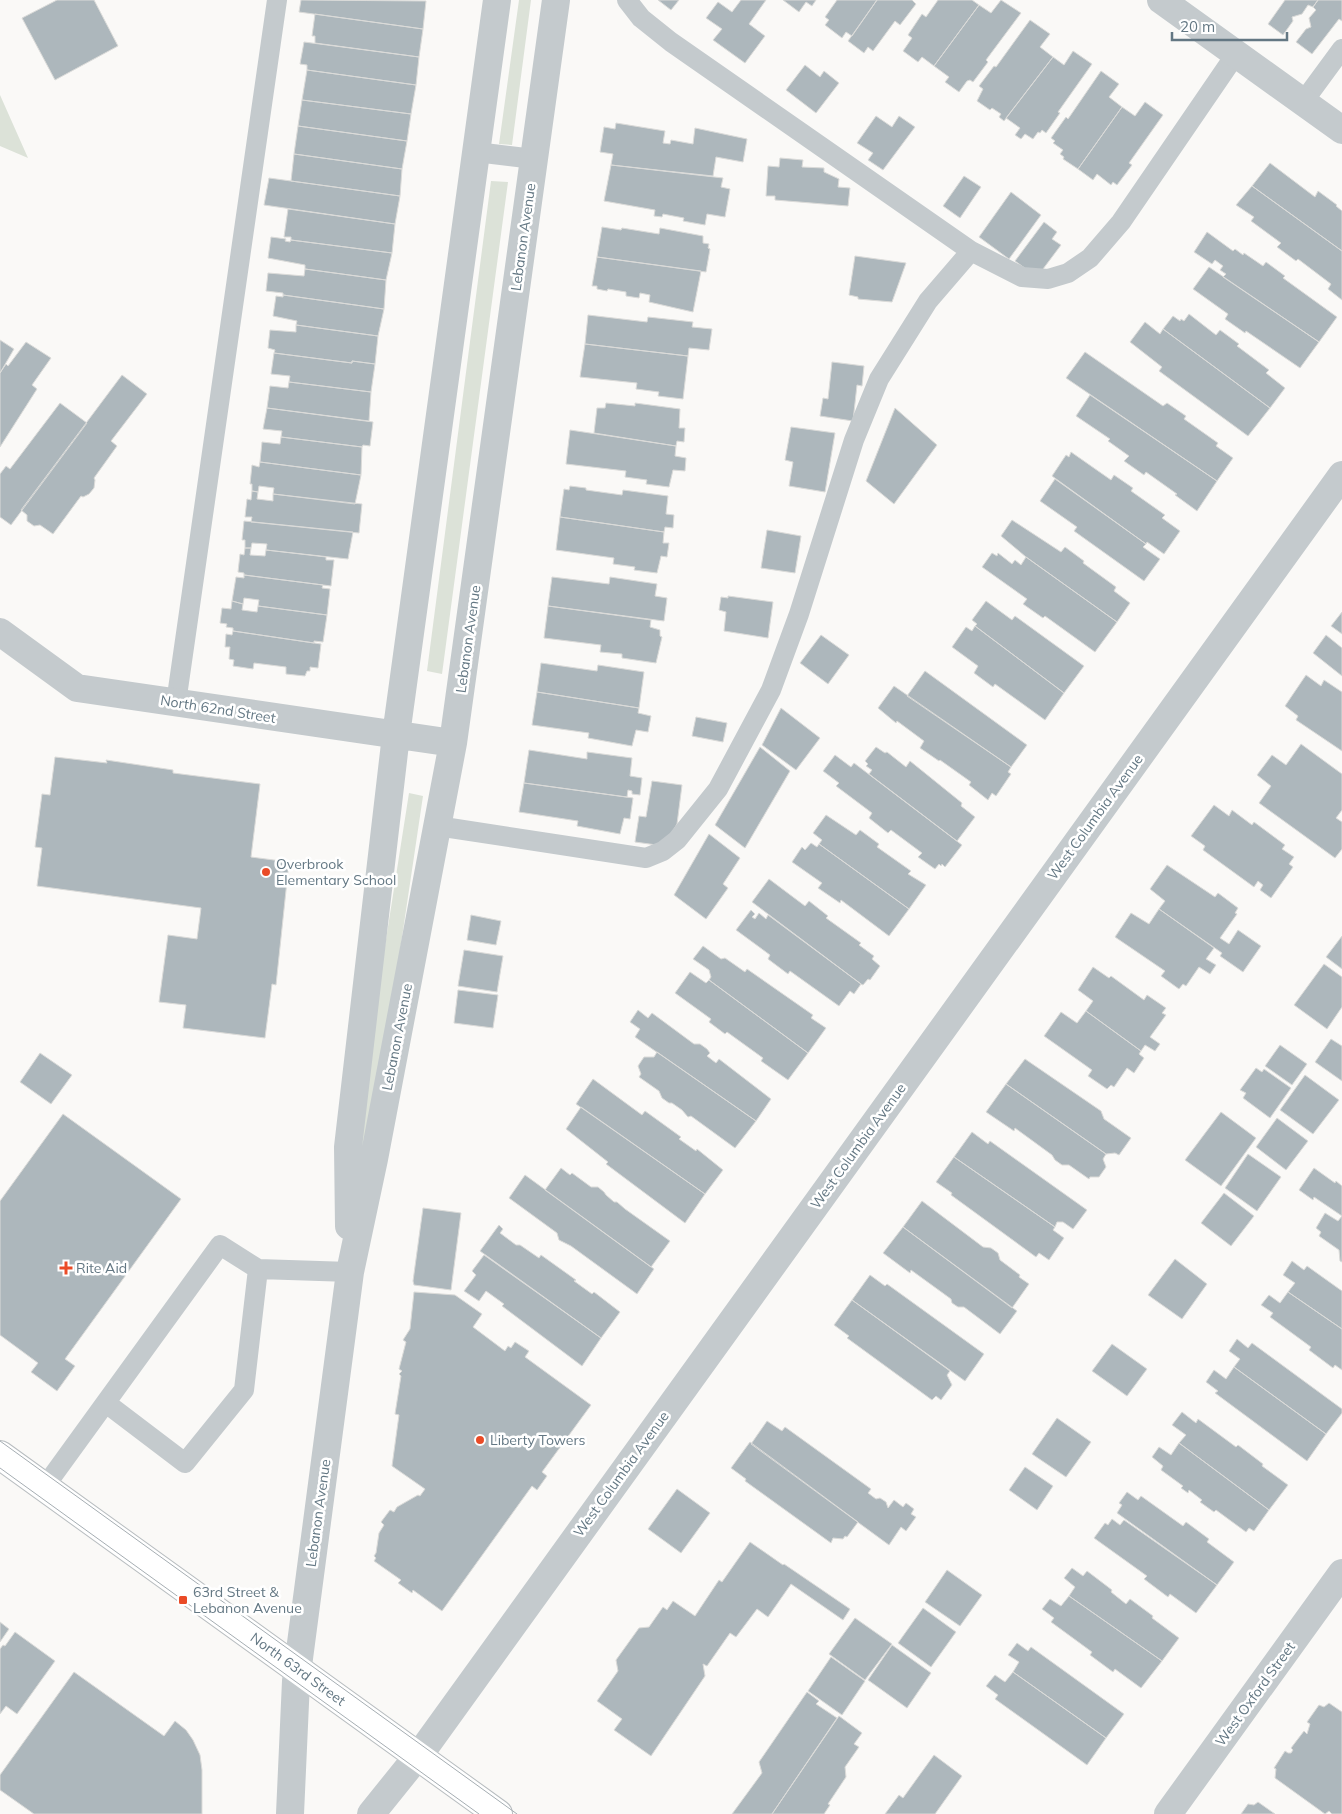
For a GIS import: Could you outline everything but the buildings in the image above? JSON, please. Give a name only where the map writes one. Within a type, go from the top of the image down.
[{"type":"main road","name":"North 63rd Street","points":[[0,1455],[498,1814]]},
{"type":"street","name":"Lebanon Avenue","points":[[350,1272],[348,1147],[396,735],[497,0]]},
{"type":"street","name":"Lebanon Avenue","points":[[290,1814],[298,1669],[350,1272],[374,1159],[453,743],[556,0]]},
{"type":"street","points":[[1161,0],[1342,130]]},
{"type":"street","name":"West Columbia Avenue","points":[[371,1814],[418,1756],[1342,475]]},
{"type":"street","name":"North 62nd Street","points":[[0,632],[77,688],[453,743]]},
{"type":"street","name":"West Oxford Street","points":[[1168,1814],[1342,1573]]},
{"type":"lane","points":[[176,703],[277,0]]},
{"type":"lane","points":[[627,0],[641,18],[671,42],[971,251],[1022,277],[1048,279],[1068,273],[1090,258],[1121,222],[1236,54]]},
{"type":"lane","points":[[1303,102],[1342,49]]},
{"type":"lane","points":[[476,152],[534,160]]},
{"type":"lane","points":[[438,826],[646,858],[663,851],[677,840],[718,789],[771,690],[799,614],[854,440],[879,379],[928,301],[971,251]]},
{"type":"lane","points":[[45,1487],[220,1245],[258,1269],[350,1272]]},
{"type":"lane","points":[[106,1403],[185,1464],[244,1390],[258,1269]]},
{"type":"shaded area","points":[[519,0],[531,0],[512,145],[499,144]]},
{"type":"shaded area","points":[[0,95],[28,158],[0,146]]},
{"type":"shaded area","points":[[491,181],[508,182],[442,674],[427,671]]},
{"type":"shaded area","points":[[409,793],[423,796],[369,1159],[352,1156]]},
{"type":"tram line","points":[[0,1441],[517,1814]]},
{"type":"tram line","points":[[0,1468],[479,1814]]},
{"type":"place","name":"Overbrook Elementary School","points":[[266,872]]},
{"type":"place","name":"Rite Aid","points":[[66,1268]]},
{"type":"place","name":"Liberty Towers","points":[[480,1440]]},
{"type":"place","name":"63rd Street & Lebanon Avenue","points":[[183,1600]]}]
